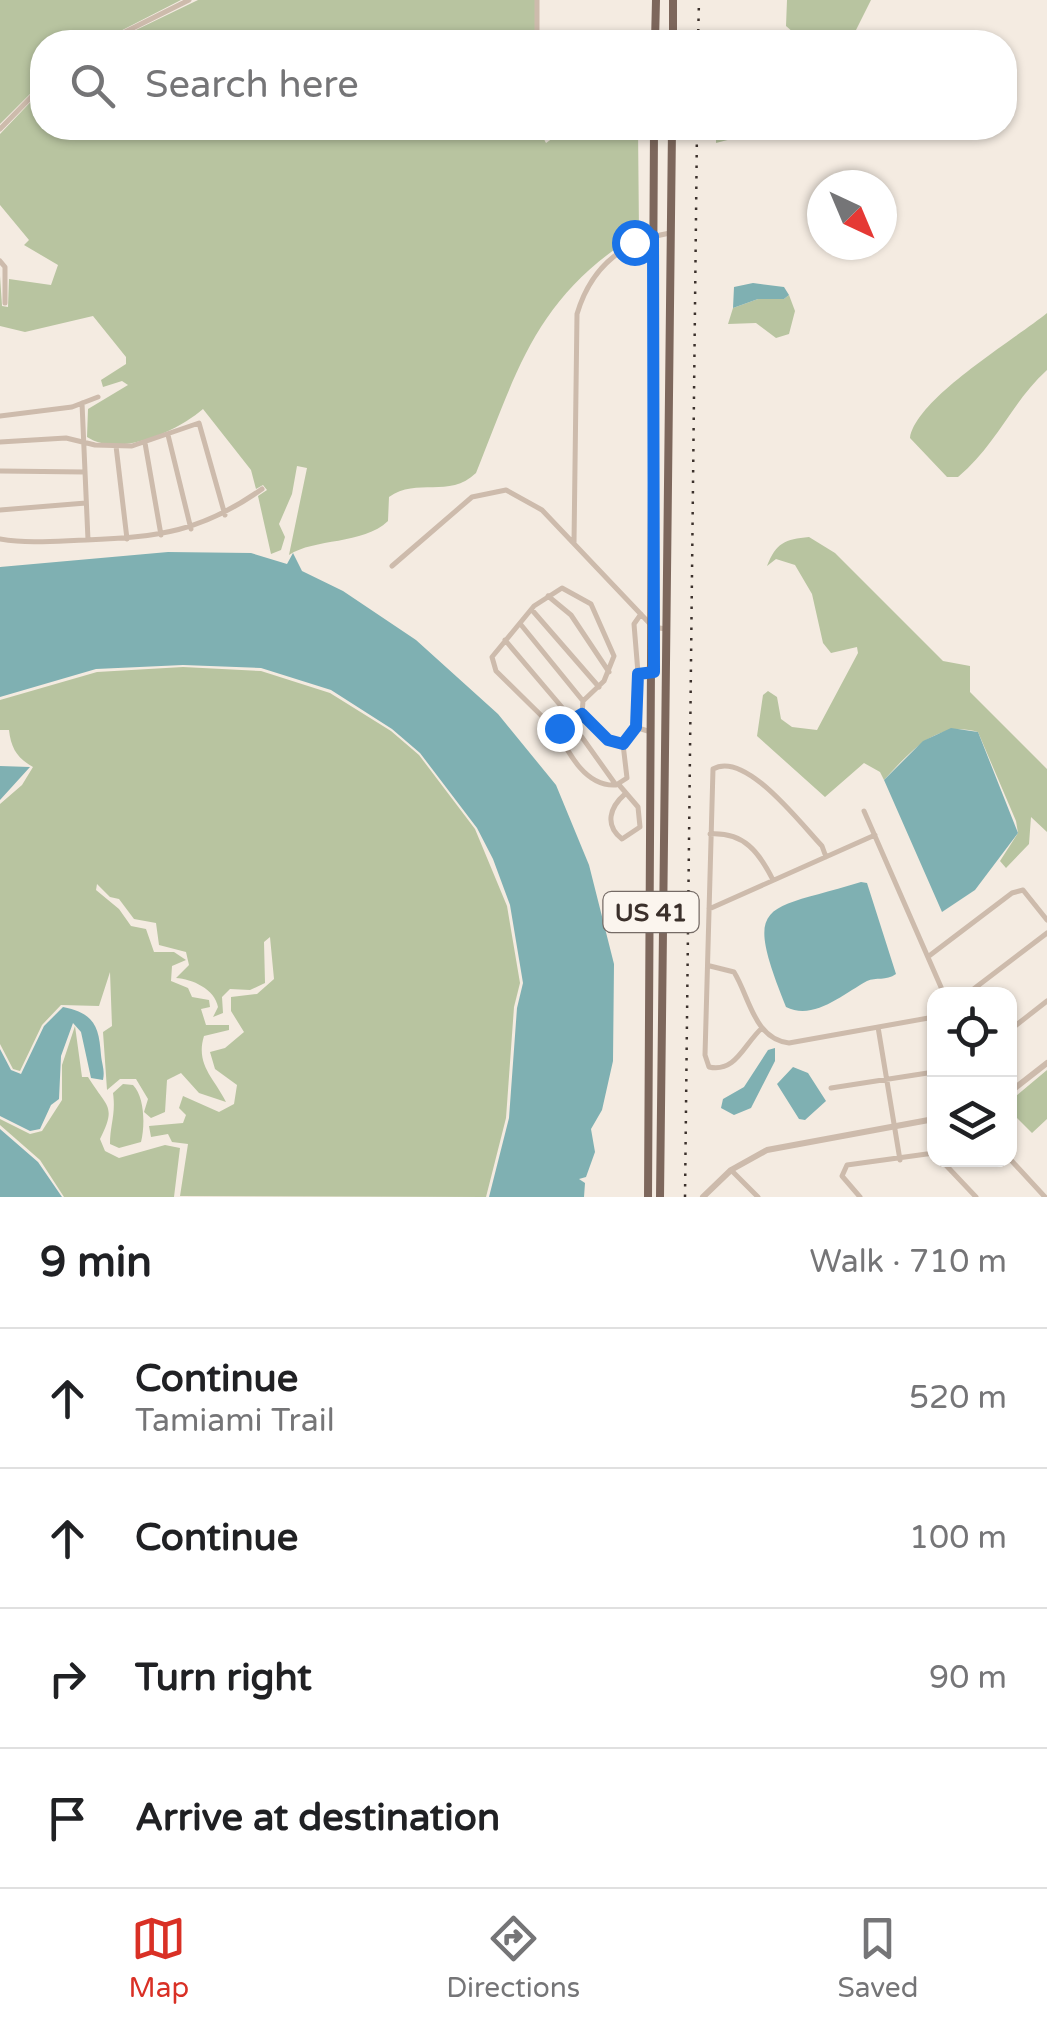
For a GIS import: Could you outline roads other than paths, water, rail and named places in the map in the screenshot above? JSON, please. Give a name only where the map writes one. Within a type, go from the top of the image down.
[{"type":"main road","points":[[655,30],[656,0]]},
{"type":"main road","points":[[673,0],[673,30]]},
{"type":"main road","name":"US 41","points":[[648,1197],[654,734],[654,140]]},
{"type":"main road","name":"US 41","points":[[660,1197],[672,140]]},
{"type":"street","points":[[129,30],[189,0]]},
{"type":"street","points":[[536,0],[537,30]]},
{"type":"street","points":[[0,129],[30,98]]},
{"type":"street","points":[[574,543],[577,314],[594,274],[620,249],[670,232]]},
{"type":"street","points":[[0,261],[5,267],[6,303]]},
{"type":"street","points":[[0,416],[98,398]]},
{"type":"street","points":[[82,403],[88,540]]},
{"type":"street","points":[[0,442],[66,438],[116,446],[145,443],[199,423],[225,515]]},
{"type":"street","points":[[168,435],[191,529]]},
{"type":"street","points":[[145,443],[161,536]]},
{"type":"street","points":[[116,446],[128,538]]},
{"type":"street","points":[[0,472],[85,472]]},
{"type":"street","points":[[0,540],[24,543],[161,536],[225,515],[262,489]]},
{"type":"street","points":[[392,566],[472,497],[506,490],[542,510],[653,627],[666,629]]},
{"type":"street","points":[[0,510],[86,503]]},
{"type":"street","points":[[623,744],[608,740],[582,714],[583,702],[609,672],[613,650],[592,604],[562,588],[531,610],[492,656],[496,671],[558,731],[579,767],[605,785],[618,786],[627,778],[623,744],[636,727],[638,674],[634,624],[640,614]]},
{"type":"street","points":[[548,596],[571,614],[609,672]]},
{"type":"street","points":[[531,610],[598,686]]},
{"type":"street","points":[[521,625],[583,702]]},
{"type":"street","points":[[505,640],[638,807],[640,828],[622,839],[615,834],[610,818],[614,804],[625,794]]},
{"type":"street","points":[[638,674],[654,672]]},
{"type":"street","points":[[558,731],[582,714]]},
{"type":"street","points":[[636,727],[654,734]]},
{"type":"street","points":[[762,1028],[732,1064],[724,1069],[709,1068],[709,779],[713,768],[730,764],[748,771],[822,846],[826,857]]},
{"type":"street","points":[[864,812],[941,987]]},
{"type":"street","points":[[710,834],[725,833],[747,842],[773,880]]},
{"type":"street","points":[[709,909],[875,835]]},
{"type":"street","points":[[929,956],[1012,894],[1023,890],[1047,920]]},
{"type":"street","points":[[976,987],[1047,933]]},
{"type":"street","points":[[651,961],[662,961]]},
{"type":"street","points":[[710,966],[734,972],[762,1028],[774,1041],[789,1043],[927,1018]]},
{"type":"street","points":[[1017,1025],[1047,1001]]},
{"type":"street","points":[[878,1028],[900,1160]]},
{"type":"street","points":[[1017,1087],[1047,1063]]},
{"type":"street","points":[[832,1088],[927,1074]]},
{"type":"street","points":[[702,1197],[731,1170],[768,1150],[927,1120]]},
{"type":"street","points":[[860,1197],[842,1176],[842,1170],[927,1154]]},
{"type":"street","points":[[948,1167],[976,1197]]},
{"type":"street","points":[[1017,1167],[1044,1197]]},
{"type":"street","points":[[731,1170],[758,1197]]},
{"type":"water","points":[[753,283],[784,287],[789,295],[784,299],[758,299],[733,308],[734,287]]},
{"type":"water","points":[[168,552],[251,553],[287,564],[293,553],[302,571],[343,591],[416,640],[498,714],[556,785],[589,865],[614,964],[613,1061],[602,1110],[591,1129],[595,1152],[586,1177],[579,1179],[585,1183],[584,1197],[489,1197],[509,1118],[517,1008],[523,983],[510,905],[477,828],[420,753],[392,729],[331,690],[261,668],[183,665],[96,669],[0,697],[0,567]]},
{"type":"water","points":[[951,728],[978,732],[1018,833],[975,890],[942,912],[884,780],[923,741]]},
{"type":"water","points":[[0,766],[30,767],[0,800]]},
{"type":"water","points":[[867,883],[896,974],[867,981],[818,1008],[807,1011],[786,1007],[766,945],[765,927],[771,915],[802,899]]},
{"type":"water","points":[[63,1007],[82,1013],[93,1022],[99,1036],[103,1080],[91,1078],[81,1032],[73,1023],[61,1056],[59,1099],[51,1105],[40,1129],[30,1131],[0,1116],[0,1049],[11,1070],[21,1074],[44,1026]]},
{"type":"water","points":[[775,1048],[775,1061],[751,1108],[734,1115],[721,1108],[723,1099],[744,1087],[768,1050]]},
{"type":"water","points":[[793,1067],[808,1073],[826,1101],[805,1120],[799,1119],[777,1084]]},
{"type":"water","points":[[0,1129],[38,1162],[62,1197],[0,1197]]},
{"type":"railway","points":[[698,30],[699,0]]},
{"type":"railway","points":[[685,1197],[697,140]]}]
